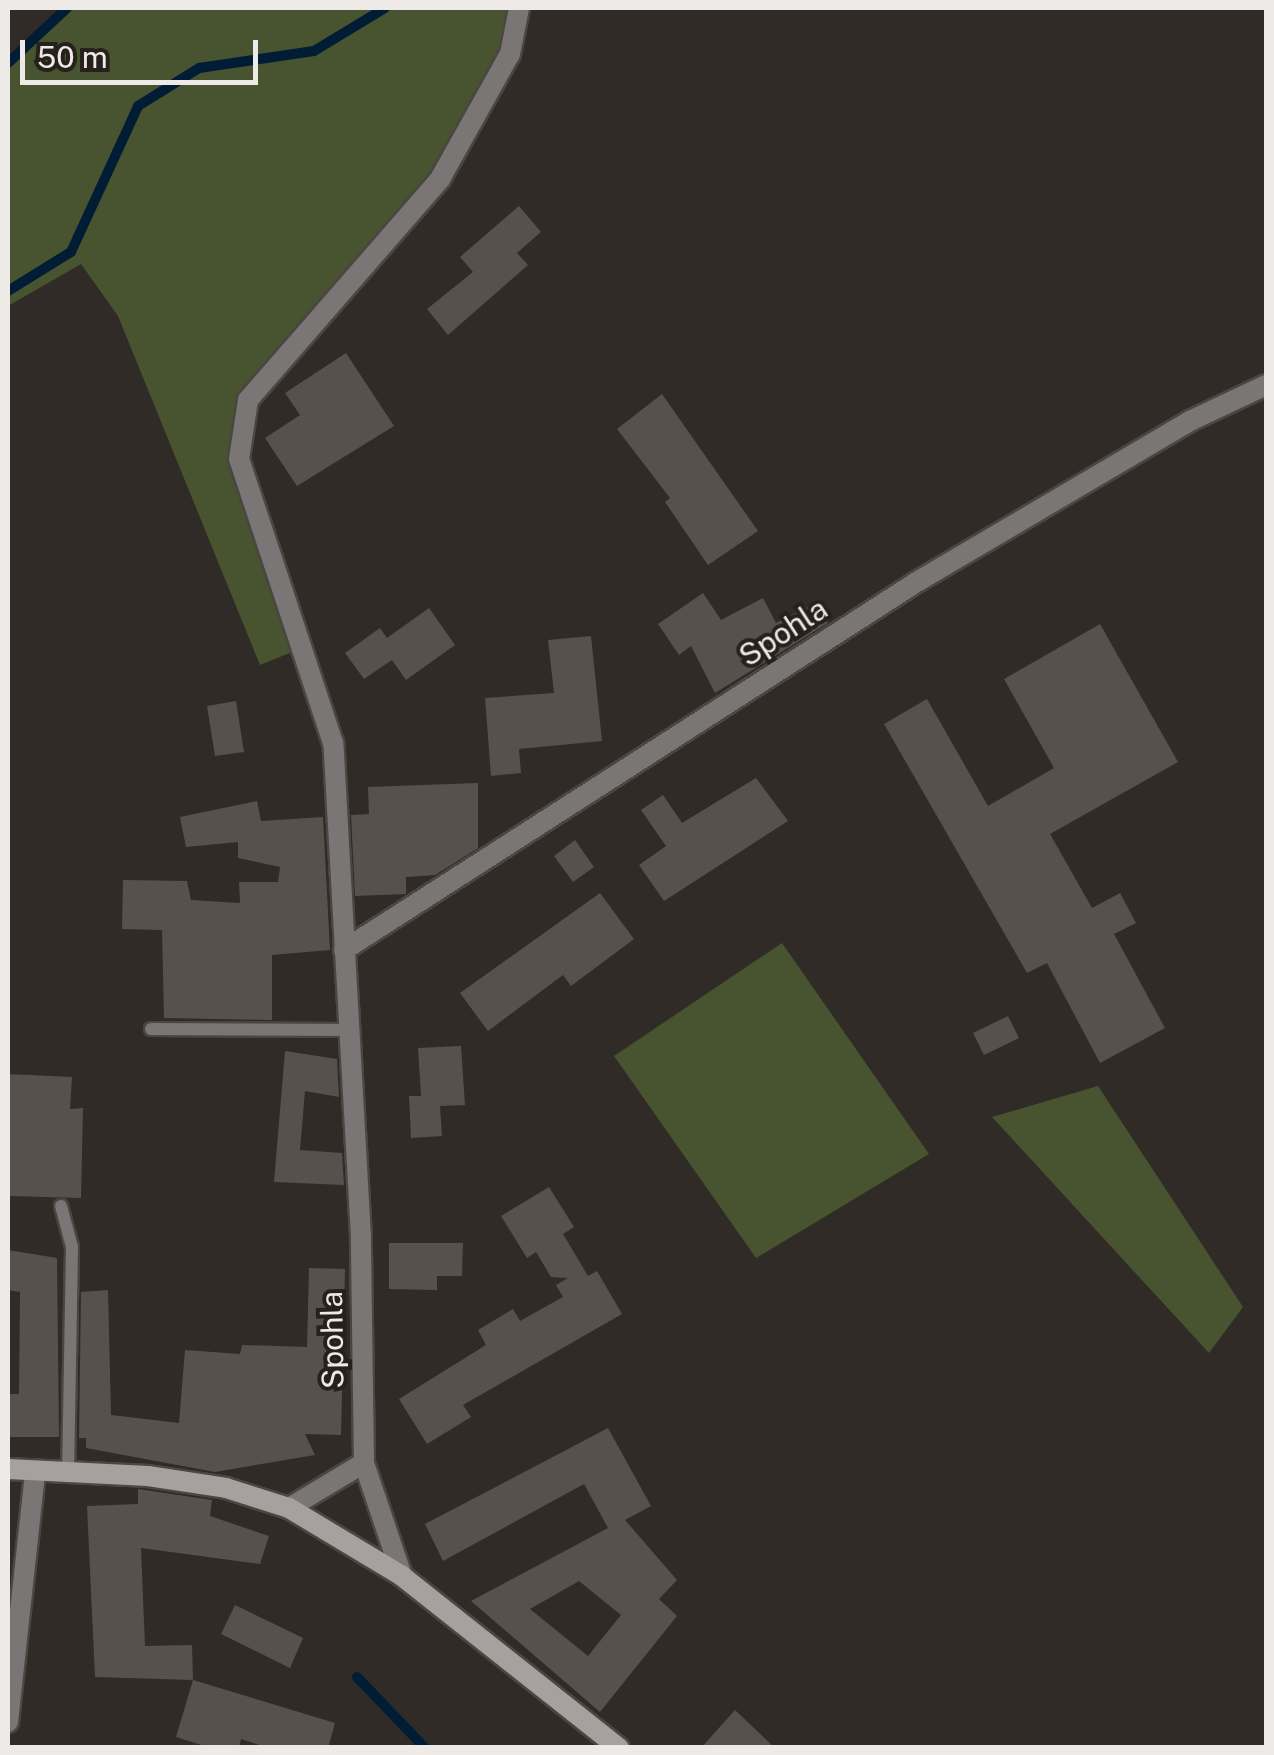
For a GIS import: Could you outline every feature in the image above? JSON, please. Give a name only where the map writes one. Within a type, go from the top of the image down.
[{"type":"street","name":"Spohla","points":[[402,1576],[364,1463],[349,1030],[333,743],[238,459],[248,400],[440,180],[510,54],[519,8]]},
{"type":"street","name":"Spohla","points":[[344,950],[920,580],[1190,421],[1266,385]]},
{"type":"street","points":[[289,1508],[364,1463]]},
{"type":"street","points":[[8,1469],[168,1479],[289,1508],[402,1576],[619,1748]]},
{"type":"street","points":[[8,1722],[35,1472]]},
{"type":"lane","points":[[152,1029],[349,1030]]},
{"type":"lane","points":[[61,1206],[72,1247],[68,1472]]},
{"type":"green space","points":[[67,8],[519,8],[510,54],[440,179],[248,400],[239,459],[302,648],[260,665],[118,316],[81,264],[8,306],[8,63]]},
{"type":"green space","points":[[782,943],[929,1154],[756,1258],[614,1056]]},
{"type":"green space","points":[[1098,1086],[1243,1307],[1209,1353],[992,1117]]},
{"type":"building","points":[[519,206],[541,232],[517,253],[528,265],[448,335],[427,309],[473,272],[460,257]]},
{"type":"building","points":[[346,353],[394,426],[297,486],[265,438],[300,415],[285,393]]},
{"type":"building","points":[[662,394],[758,531],[708,565],[665,502],[670,498],[617,429]]},
{"type":"building","points":[[703,593],[721,620],[763,598],[776,623],[817,602],[828,623],[715,693],[691,646],[679,655],[658,624]]},
{"type":"building","points":[[429,608],[455,645],[406,680],[392,660],[364,679],[345,653],[380,628],[387,638]]},
{"type":"building","points":[[1100,624],[1178,762],[1050,834],[1092,908],[1120,893],[1136,923],[1114,934],[1165,1028],[1100,1063],[1047,963],[1027,973],[884,724],[927,699],[988,806],[1054,768],[1004,679]]},
{"type":"building","points":[[591,636],[602,741],[519,749],[521,773],[491,776],[485,698],[554,693],[548,640]]},
{"type":"building","points":[[236,701],[244,752],[215,756],[207,706]]},
{"type":"building","points":[[756,778],[788,821],[664,901],[639,865],[666,846],[641,810],[663,795],[682,823]]},
{"type":"building","points":[[478,783],[478,848],[435,875],[406,877],[406,894],[355,896],[351,815],[369,814],[368,787]]},
{"type":"building","points":[[257,801],[261,821],[323,817],[330,950],[272,955],[272,1020],[164,1018],[162,930],[122,929],[123,880],[187,881],[191,900],[240,903],[239,882],[278,882],[280,867],[238,858],[238,842],[186,847],[180,817]]},
{"type":"building","points":[[575,840],[594,867],[573,882],[554,856]]},
{"type":"building","points":[[600,893],[634,939],[571,986],[563,975],[488,1031],[460,993]]},
{"type":"building","points":[[1008,1016],[1019,1038],[984,1055],[973,1033]]},
{"type":"building","points":[[461,1046],[465,1105],[440,1106],[442,1136],[411,1138],[409,1096],[421,1096],[418,1048]]},
{"type":"building","points":[[285,1051],[337,1059],[339,1097],[305,1091],[300,1150],[342,1153],[344,1185],[274,1182]]},
{"type":"building","points":[[8,1074],[72,1077],[70,1109],[83,1108],[81,1198],[8,1196]]},
{"type":"building","points":[[549,1187],[574,1227],[563,1234],[588,1276],[597,1271],[622,1314],[463,1405],[471,1417],[427,1444],[399,1399],[486,1345],[478,1330],[513,1309],[520,1321],[563,1297],[556,1285],[568,1278],[551,1277],[536,1252],[527,1258],[501,1216]]},
{"type":"building","points":[[389,1243],[463,1243],[462,1276],[437,1276],[437,1290],[389,1289]]},
{"type":"building","points":[[8,1250],[57,1258],[59,1437],[8,1437],[8,1394],[19,1394],[20,1292],[8,1290]]},
{"type":"building","points":[[309,1268],[345,1269],[341,1435],[305,1434],[315,1455],[215,1472],[86,1448],[86,1438],[79,1438],[81,1292],[108,1290],[111,1415],[179,1423],[185,1350],[240,1354],[242,1345],[307,1347]]},
{"type":"building","points":[[608,1428],[651,1506],[625,1520],[677,1580],[659,1599],[677,1616],[600,1712],[471,1601],[608,1528],[584,1484],[443,1561],[425,1524]],"holes":[[[579,1581],[621,1615],[588,1656],[530,1609]]]},
{"type":"building","points":[[138,1489],[212,1500],[210,1516],[269,1536],[260,1564],[141,1548],[145,1646],[192,1645],[193,1680],[95,1677],[87,1506],[138,1504]]},
{"type":"building","points":[[235,1605],[303,1638],[290,1668],[221,1634]]},
{"type":"building","points":[[193,1680],[335,1723],[328,1748],[269,1748],[241,1739],[239,1748],[211,1748],[176,1737]]},
{"type":"building","points":[[735,1710],[775,1748],[701,1748]]},
{"type":"waterway","points":[[8,63],[67,8]]},
{"type":"waterway","points":[[8,291],[71,252],[138,106],[199,68],[314,51],[385,8]]},
{"type":"waterway","points":[[357,1677],[425,1748]]}]
